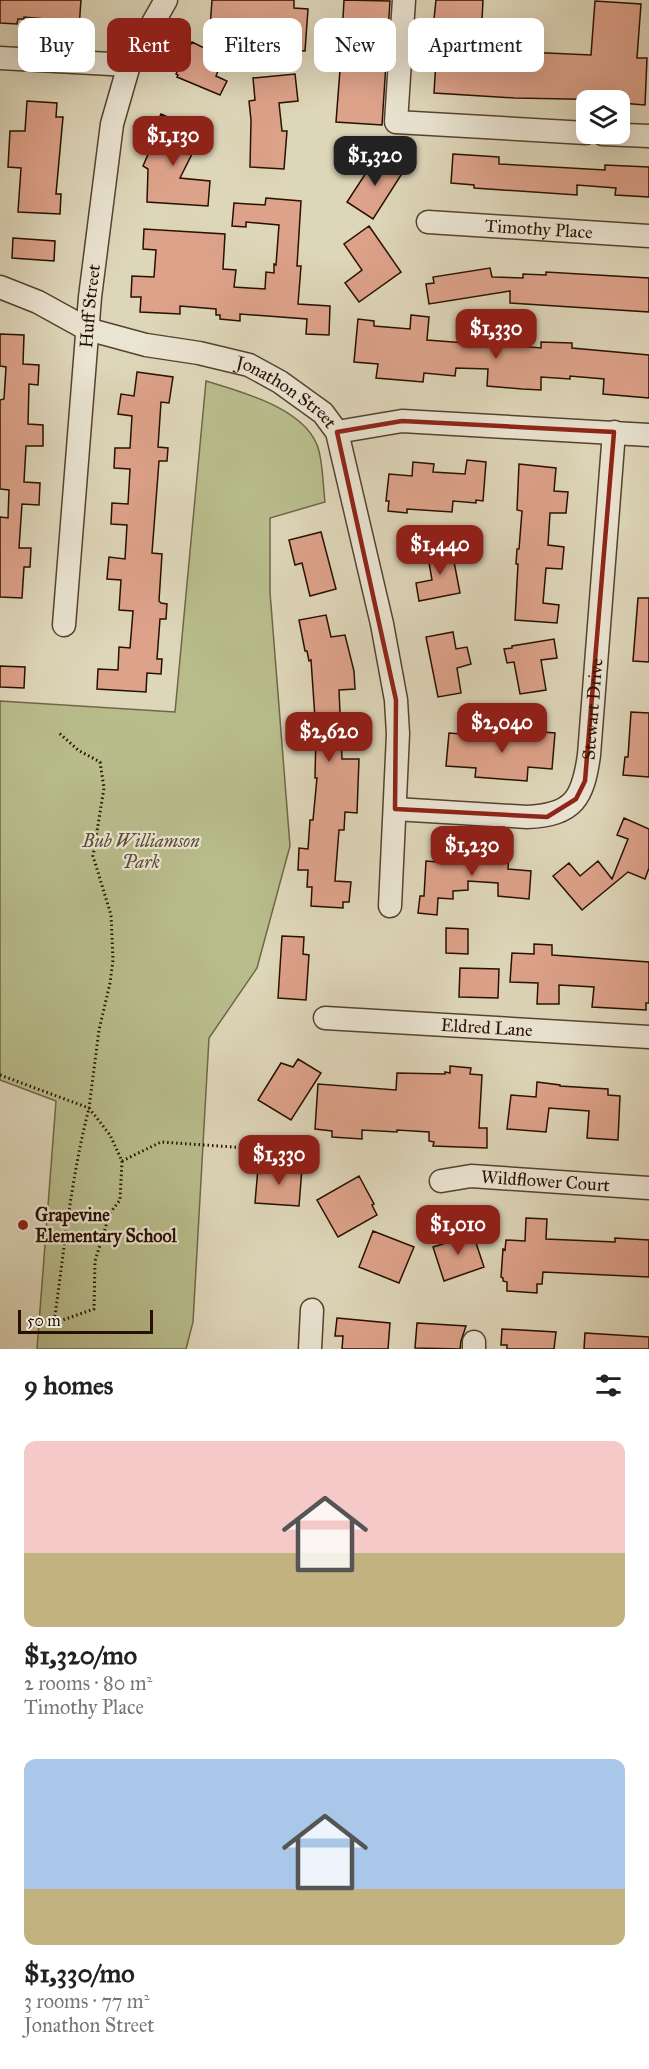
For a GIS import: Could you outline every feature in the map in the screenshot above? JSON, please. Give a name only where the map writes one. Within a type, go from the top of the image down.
[{"type":"street","name":"Huff Street","points":[[156,18],[166,0]]},
{"type":"street","points":[[404,0],[396,122],[576,132]]},
{"type":"street","points":[[0,58],[107,64]]},
{"type":"street","name":"Huff Street","points":[[64,625],[87,329],[112,124],[127,72]]},
{"type":"street","points":[[630,135],[649,136]]},
{"type":"street","name":"Timothy Place","points":[[428,222],[649,236]]},
{"type":"street","name":"Jonathon Street","points":[[0,287],[38,303],[87,329],[146,345],[199,353],[249,365],[280,382],[323,413],[337,432],[402,421],[649,435]]},
{"type":"street","points":[[337,432],[382,624],[396,700],[398,734],[390,906]]},
{"type":"street","name":"Stewart Drive","points":[[395,809],[547,817],[564,810],[576,799],[585,781],[589,755],[614,432]]},
{"type":"street","name":"Eldred Lane","points":[[325,1018],[649,1037]]},
{"type":"street","name":"Wildflower Court","points":[[441,1181],[471,1176],[649,1188]]},
{"type":"street","points":[[310,1349],[312,1310]]},
{"type":"path","points":[[0,1075],[89,1108],[110,1135],[122,1161],[120,1200],[110,1213],[95,1261],[94,1309],[54,1323],[82,1133],[89,1108],[99,1029],[113,960],[111,915],[93,855],[104,788],[100,762],[78,750],[59,733]]},
{"type":"path","points":[[122,1161],[160,1142],[247,1148]]},
{"type":"highlighted area","points":[[402,421],[614,432],[585,781],[576,799],[547,817],[395,809],[396,700],[337,432]]},
{"type":"green space","name":"Bub Williamson Park","points":[[206,381],[255,397],[288,413],[313,436],[319,451],[325,502],[270,518],[270,592],[290,846],[257,968],[209,1038],[193,1322],[186,1349],[37,1349],[56,1101],[0,1080],[0,701],[175,712]]},
{"type":"building","points":[[0,0],[81,0],[80,18],[24,17],[18,18],[17,24],[0,23]]},
{"type":"building","points":[[212,0],[294,0],[294,8],[308,9],[305,51],[302,51],[302,18],[211,18]]},
{"type":"building","points":[[344,0],[390,1],[389,18],[343,18]]},
{"type":"building","points":[[436,0],[483,0],[482,18],[434,18]]},
{"type":"building","points":[[595,1],[641,4],[637,58],[647,58],[645,105],[630,104],[630,90],[576,90],[576,99],[434,93],[435,72],[544,72],[544,53],[591,55]]},
{"type":"building","points":[[192,42],[203,48],[203,72],[218,72],[216,76],[227,81],[220,95],[177,77],[177,72],[191,72]]},
{"type":"building","points":[[340,72],[385,72],[382,125],[336,122]]},
{"type":"building","points":[[295,74],[298,101],[279,103],[282,131],[287,131],[284,169],[250,167],[249,101],[255,100],[253,78]]},
{"type":"building","points":[[27,101],[57,103],[56,117],[63,117],[56,194],[61,194],[60,214],[18,212],[21,168],[8,167],[10,131],[25,131]]},
{"type":"building","points":[[161,114],[194,129],[186,146],[194,150],[180,178],[210,181],[208,206],[147,202],[148,169],[143,166],[150,150],[147,149],[152,139],[150,138]]},
{"type":"building","points":[[453,154],[499,157],[499,164],[605,170],[605,165],[649,167],[649,197],[615,195],[616,188],[577,185],[577,195],[474,188],[474,185],[451,183]]},
{"type":"building","points":[[377,156],[403,172],[373,219],[347,202]]},
{"type":"building","points":[[266,198],[301,201],[297,266],[301,266],[298,304],[330,306],[329,335],[306,334],[307,319],[240,314],[240,321],[220,319],[220,315],[216,315],[216,309],[180,306],[180,314],[140,312],[141,297],[131,297],[132,276],[154,277],[156,250],[143,249],[144,229],[225,234],[223,269],[236,270],[234,287],[265,289],[266,272],[274,273],[274,264],[276,265],[279,225],[246,222],[246,227],[232,226],[234,203],[265,205]]},
{"type":"building","points":[[369,226],[401,272],[359,302],[345,283],[362,270],[344,244]]},
{"type":"building","points":[[13,238],[55,241],[54,261],[12,258]]},
{"type":"building","points":[[490,268],[492,277],[523,278],[523,274],[546,275],[546,272],[649,278],[649,312],[510,303],[510,291],[429,304],[426,284],[434,283],[433,277]]},
{"type":"building","points":[[411,315],[429,317],[427,340],[466,343],[467,340],[541,348],[541,342],[572,343],[572,348],[649,355],[649,398],[603,394],[604,379],[570,376],[570,379],[541,377],[541,390],[522,389],[487,386],[488,369],[456,368],[455,376],[424,373],[423,382],[376,378],[378,364],[354,362],[358,319],[374,321],[374,326],[410,329]]},
{"type":"building","points":[[0,334],[24,335],[23,364],[39,365],[38,385],[29,384],[28,424],[43,425],[43,446],[26,446],[24,482],[40,483],[39,505],[22,504],[19,548],[31,548],[30,567],[24,567],[22,598],[0,597],[0,517],[8,518],[9,490],[0,489],[0,400],[4,399],[6,367],[0,366]]},
{"type":"building","points":[[137,372],[173,377],[169,403],[161,402],[158,447],[168,448],[167,461],[159,461],[152,553],[162,554],[159,601],[167,604],[166,619],[160,619],[157,659],[162,659],[161,674],[147,673],[146,692],[97,689],[98,669],[118,670],[119,647],[130,648],[133,611],[119,610],[121,580],[107,579],[109,557],[125,559],[127,525],[111,524],[112,503],[128,504],[130,469],[114,468],[115,448],[130,448],[132,416],[118,414],[121,394],[134,396]]},
{"type":"building","points":[[467,460],[486,462],[483,501],[476,500],[476,503],[453,501],[452,512],[407,509],[407,513],[388,511],[389,501],[386,501],[389,474],[412,476],[413,462],[434,464],[433,472],[465,474]]},
{"type":"building","points":[[519,464],[556,468],[554,491],[568,492],[566,513],[550,513],[548,545],[564,547],[562,569],[546,568],[543,603],[559,605],[557,623],[515,620],[518,564],[516,564],[522,511],[517,510]]},
{"type":"building","points":[[321,532],[336,589],[310,596],[302,563],[295,565],[289,540]]},
{"type":"building","points":[[451,546],[460,593],[419,601],[416,583],[432,580],[427,551]]},
{"type":"building","points":[[638,598],[649,598],[649,662],[633,661]]},
{"type":"building","points":[[326,615],[331,637],[345,635],[354,671],[355,689],[339,690],[342,759],[359,759],[357,813],[345,812],[344,830],[339,830],[335,881],[351,882],[349,902],[343,902],[343,908],[311,906],[312,887],[307,887],[308,870],[298,870],[299,848],[308,849],[317,778],[315,778],[316,733],[311,660],[309,661],[307,651],[305,651],[299,620]]},
{"type":"building","points":[[453,632],[456,649],[467,647],[471,664],[457,668],[461,693],[438,697],[426,637]]},
{"type":"building","points":[[554,639],[557,658],[541,660],[546,690],[520,694],[514,662],[507,663],[504,649]]},
{"type":"building","points":[[0,666],[25,667],[24,688],[0,687]]},
{"type":"building","points":[[631,712],[649,713],[649,777],[623,775],[625,757],[628,757]]},
{"type":"building","points":[[519,730],[555,733],[552,769],[528,767],[527,781],[475,777],[476,768],[446,766],[449,733],[518,738]]},
{"type":"building","points":[[624,818],[649,829],[649,868],[645,879],[628,872],[582,910],[553,876],[569,863],[580,876],[598,861],[612,879],[628,839],[617,835]]},
{"type":"building","points":[[451,849],[509,853],[508,869],[531,871],[529,899],[498,896],[498,883],[468,881],[468,890],[453,891],[453,899],[438,898],[437,915],[418,913],[420,896],[424,896],[426,861],[450,863]]},
{"type":"building","points":[[446,928],[468,929],[468,954],[446,953]]},
{"type":"building","points":[[282,936],[304,937],[303,954],[309,955],[306,1000],[278,998]]},
{"type":"building","points":[[534,944],[552,945],[552,955],[649,962],[649,1003],[646,1003],[646,1010],[592,1007],[594,987],[559,985],[559,1004],[537,1004],[538,983],[510,982],[512,953],[534,954]]},
{"type":"building","points":[[460,968],[499,969],[498,998],[459,997]]},
{"type":"building","points":[[298,1059],[321,1073],[291,1120],[258,1100],[281,1063],[293,1067]]},
{"type":"building","points":[[450,1066],[471,1068],[470,1074],[482,1075],[479,1128],[487,1128],[487,1148],[433,1146],[434,1142],[429,1141],[429,1132],[362,1130],[362,1139],[332,1137],[332,1131],[315,1129],[318,1084],[396,1090],[397,1073],[445,1074],[445,1072],[450,1073]]},
{"type":"building","points":[[537,1082],[608,1089],[608,1095],[620,1096],[618,1140],[587,1138],[589,1111],[549,1108],[546,1132],[507,1129],[511,1095],[536,1097]]},
{"type":"building","points":[[279,1167],[302,1168],[299,1206],[255,1203],[258,1168],[279,1170]]},
{"type":"building","points":[[359,1176],[374,1204],[372,1205],[377,1215],[338,1237],[317,1200]]},
{"type":"building","points":[[526,1218],[547,1219],[546,1239],[615,1242],[615,1238],[649,1240],[649,1277],[543,1272],[542,1284],[537,1284],[537,1293],[507,1291],[507,1282],[501,1277],[503,1249],[505,1250],[506,1240],[525,1241]]},
{"type":"building","points":[[373,1231],[414,1247],[399,1283],[359,1267]]},
{"type":"building","points":[[472,1231],[484,1267],[444,1281],[433,1247],[443,1244],[442,1241]]},
{"type":"building","points":[[337,1318],[390,1323],[388,1349],[342,1349],[343,1336],[335,1336]]},
{"type":"building","points":[[417,1323],[466,1326],[460,1349],[415,1348]]},
{"type":"building","points":[[502,1329],[556,1332],[554,1349],[507,1349],[507,1345],[501,1345]]},
{"type":"building","points":[[585,1333],[649,1337],[649,1349],[584,1349]]},
{"type":"place","name":"Grapevine Elementary School","points":[[23,1225]]}]
